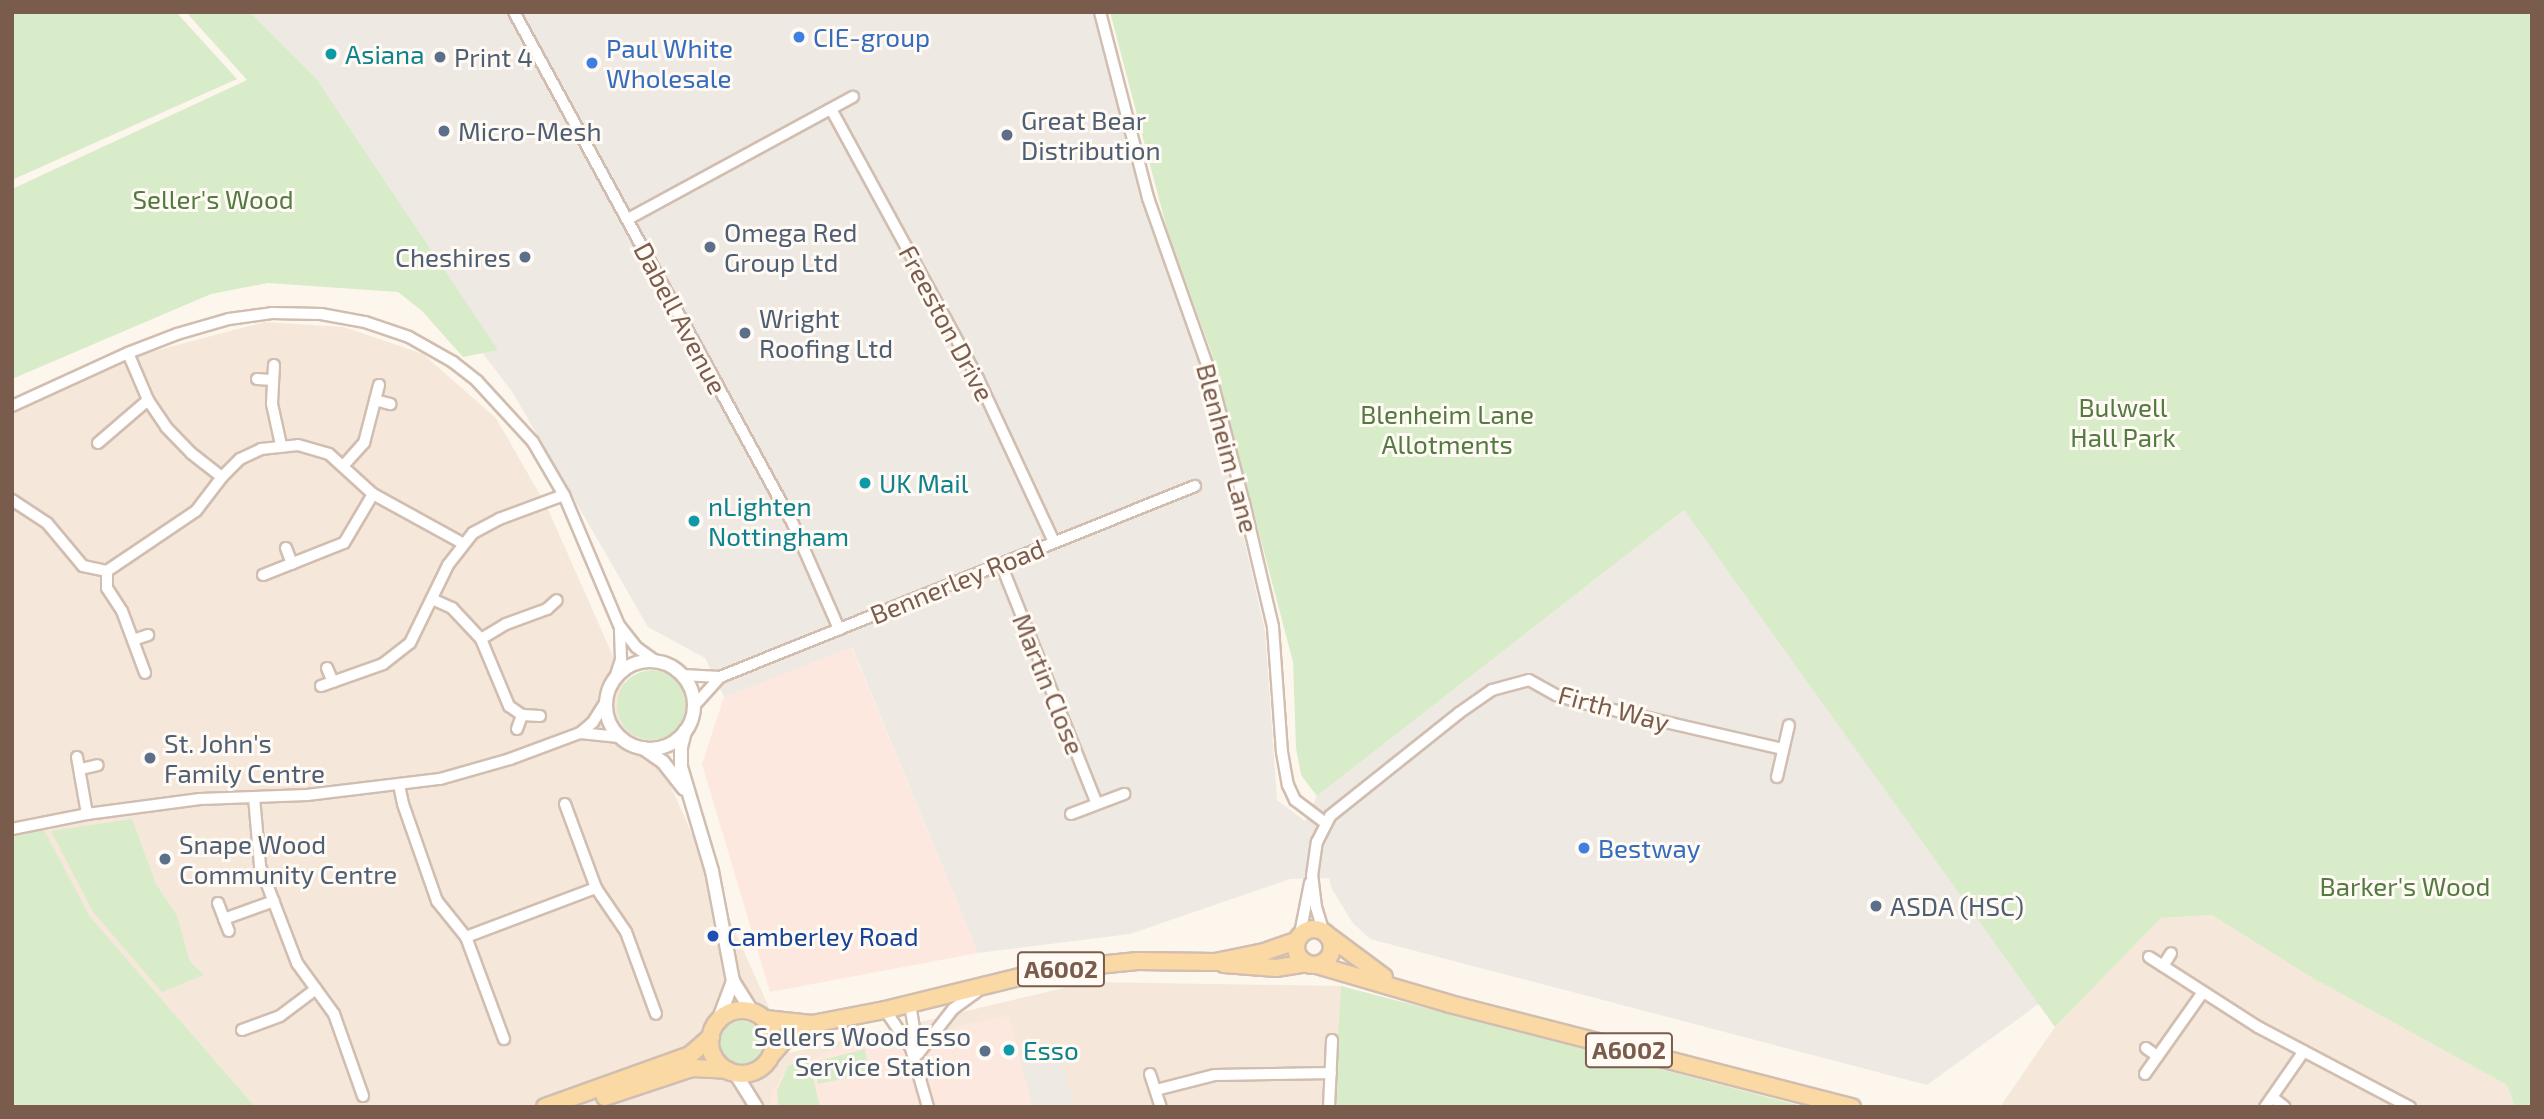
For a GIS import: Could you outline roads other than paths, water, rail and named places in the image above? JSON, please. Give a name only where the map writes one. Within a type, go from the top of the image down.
[{"type":"main road","points":[[1309,929],[1326,934],[1332,952],[1326,961],[1311,964],[1297,954],[1298,937],[1309,929]]},
{"type":"main road","name":"A6002","points":[[1326,934],[1370,968],[1408,990]]},
{"type":"main road","name":"A6002","points":[[772,1055],[785,1039],[812,1024],[911,1004],[988,983],[1098,964],[1214,962],[1264,952],[1298,937]]},
{"type":"main road","name":"A6002","points":[[1214,962],[1238,967],[1276,968],[1311,964],[1450,1004],[1852,1107]]},
{"type":"main road","points":[[545,1107],[691,1055],[711,1037],[718,1021],[734,1011],[758,1015],[774,1036],[772,1055],[757,1070],[692,1068],[577,1107]]},
{"type":"main road","name":"A6002","points":[[758,1015],[812,1024]]},
{"type":"main road","points":[[711,1037],[714,1056],[731,1071]]},
{"type":"street","name":"Dabell Avenue","points":[[514,12],[793,524],[839,629]]},
{"type":"street","name":"Blenheim Lane","points":[[1100,12],[1148,198],[1209,370],[1244,503],[1273,627],[1282,752],[1288,785],[1295,800],[1326,823]]},
{"type":"street","points":[[628,219],[853,97]]},
{"type":"street","name":"Freeston Drive","points":[[831,109],[978,379],[1054,542]]},
{"type":"street","points":[[12,406],[128,353],[177,334],[229,319],[272,313],[321,314],[365,322],[408,337],[453,362],[477,381],[533,442],[564,495],[620,625],[636,647],[682,675],[691,689],[694,706],[680,757],[688,795],[712,871],[733,981],[758,1015]]},
{"type":"street","points":[[128,353],[148,400],[166,427],[191,453],[222,477]]},
{"type":"street","points":[[274,365],[272,404],[281,445]]},
{"type":"street","points":[[257,379],[274,380]]},
{"type":"street","points":[[344,465],[361,449],[379,385]]},
{"type":"street","points":[[98,443],[148,400]]},
{"type":"street","points":[[374,400],[390,404]]},
{"type":"street","points":[[12,500],[47,523],[83,566],[107,571],[196,511],[222,477],[240,460],[261,449],[281,445],[314,448],[329,454],[344,465],[373,494],[462,543]]},
{"type":"street","name":"Bennerley Road","points":[[682,675],[720,677],[1195,486]]},
{"type":"street","points":[[263,575],[344,542],[373,494]]},
{"type":"street","points":[[321,686],[398,655],[410,643],[462,543],[491,522],[564,495]]},
{"type":"street","points":[[286,548],[292,564]]},
{"type":"street","name":"Martin Close","points":[[1001,564],[1097,804]]},
{"type":"street","points":[[107,571],[107,588],[122,611],[145,673]]},
{"type":"street","points":[[432,598],[452,608],[481,639],[509,706],[522,715],[540,716]]},
{"type":"street","points":[[481,639],[506,624],[547,609],[557,600]]},
{"type":"street","points":[[547,609],[552,620]]},
{"type":"street","points":[[12,829],[87,814],[200,799],[399,785],[470,771],[580,733],[593,722],[606,701],[621,659],[620,625]]},
{"type":"street","points":[[134,640],[148,635]]},
{"type":"street","points":[[615,678],[630,665],[655,661]]},
{"type":"street","points":[[327,668],[333,682]]},
{"type":"street","name":"Bennerley Road","points":[[694,706],[720,677]]},
{"type":"street","name":"Firth Way","points":[[1326,823],[1336,810],[1478,699],[1492,690],[1529,680],[1556,695],[1583,703],[1783,749]]},
{"type":"street","points":[[606,701],[609,723],[620,737]]},
{"type":"street","points":[[517,729],[522,715]]},
{"type":"street","points":[[1777,777],[1789,725]]},
{"type":"street","points":[[643,748],[663,747],[685,731]]},
{"type":"street","points":[[580,733],[620,737],[643,748],[663,762],[688,795]]},
{"type":"street","points":[[77,757],[87,814]]},
{"type":"street","points":[[81,769],[98,765]]},
{"type":"street","points":[[399,785],[402,804],[438,901],[466,937],[504,1039]]},
{"type":"street","points":[[1071,814],[1124,794]]},
{"type":"street","points":[[254,797],[257,849],[274,901],[297,963],[334,1014],[363,1096]]},
{"type":"street","points":[[565,804],[596,888],[626,932],[656,1014]]},
{"type":"street","points":[[1298,937],[1317,842],[1326,823]]},
{"type":"street","points":[[1312,876],[1315,907],[1326,934]]},
{"type":"street","points":[[466,937],[596,888]]},
{"type":"street","points":[[224,919],[274,901]]},
{"type":"street","points":[[218,903],[229,931]]},
{"type":"street","points":[[2163,966],[2171,953]]},
{"type":"street","points":[[2149,957],[2304,1051],[2410,1107]]},
{"type":"street","points":[[718,1021],[733,981]]},
{"type":"street","points":[[918,1054],[953,1009],[988,983]]},
{"type":"street","points":[[242,1030],[280,1016],[316,989]]},
{"type":"street","points":[[2145,1073],[2203,992]]},
{"type":"street","points":[[911,1004],[922,1082]]},
{"type":"street","points":[[885,1010],[911,1048],[928,1107]]},
{"type":"street","points":[[1329,1107],[1332,1040]]},
{"type":"street","points":[[2146,1048],[2157,1056]]},
{"type":"street","points":[[2265,1107],[2304,1051]]},
{"type":"street","points":[[731,1071],[756,1106]]},
{"type":"street","points":[[1156,1090],[1215,1075],[1331,1073]]},
{"type":"street","points":[[1150,1074],[1161,1107]]},
{"type":"street","points":[[2272,1097],[2285,1107]]},
{"type":"place","name":"CIE-group","points":[[799,37]]},
{"type":"place","name":"Asiana","points":[[331,54]]},
{"type":"place","name":"Print 4","points":[[440,57]]},
{"type":"place","name":"Paul White Wholesale","points":[[592,63]]},
{"type":"place","name":"Micro-Mesh","points":[[444,131]]},
{"type":"place","name":"Great Bear Distribution","points":[[1007,135]]},
{"type":"place","name":"Omega Red Group Ltd","points":[[710,247]]},
{"type":"place","name":"Cheshires","points":[[525,257]]},
{"type":"place","name":"Wright Roofing Ltd","points":[[745,333]]},
{"type":"place","name":"UK Mail","points":[[865,483]]},
{"type":"place","name":"nLighten Nottingham","points":[[694,521]]},
{"type":"place","name":"St. John's Family Centre","points":[[150,758]]},
{"type":"place","name":"Bestway","points":[[1584,848]]},
{"type":"place","name":"Snape Wood Community Centre","points":[[165,859]]},
{"type":"place","name":"ASDA (HSC)","points":[[1876,906]]},
{"type":"place","name":"Camberley Road","points":[[713,936]]},
{"type":"place","name":"Esso","points":[[1009,1050]]},
{"type":"place","name":"Sellers Wood Esso Service Station","points":[[985,1051]]},
{"type":"park label","name":"Seller's Wood","points":[[213,199]]},
{"type":"park label","name":"Bulwell Hall Park","points":[[2123,422]]},
{"type":"park label","name":"Blenheim Lane Allotments","points":[[1447,429]]},
{"type":"park label","name":"Barker's Wood","points":[[2405,886]]}]
